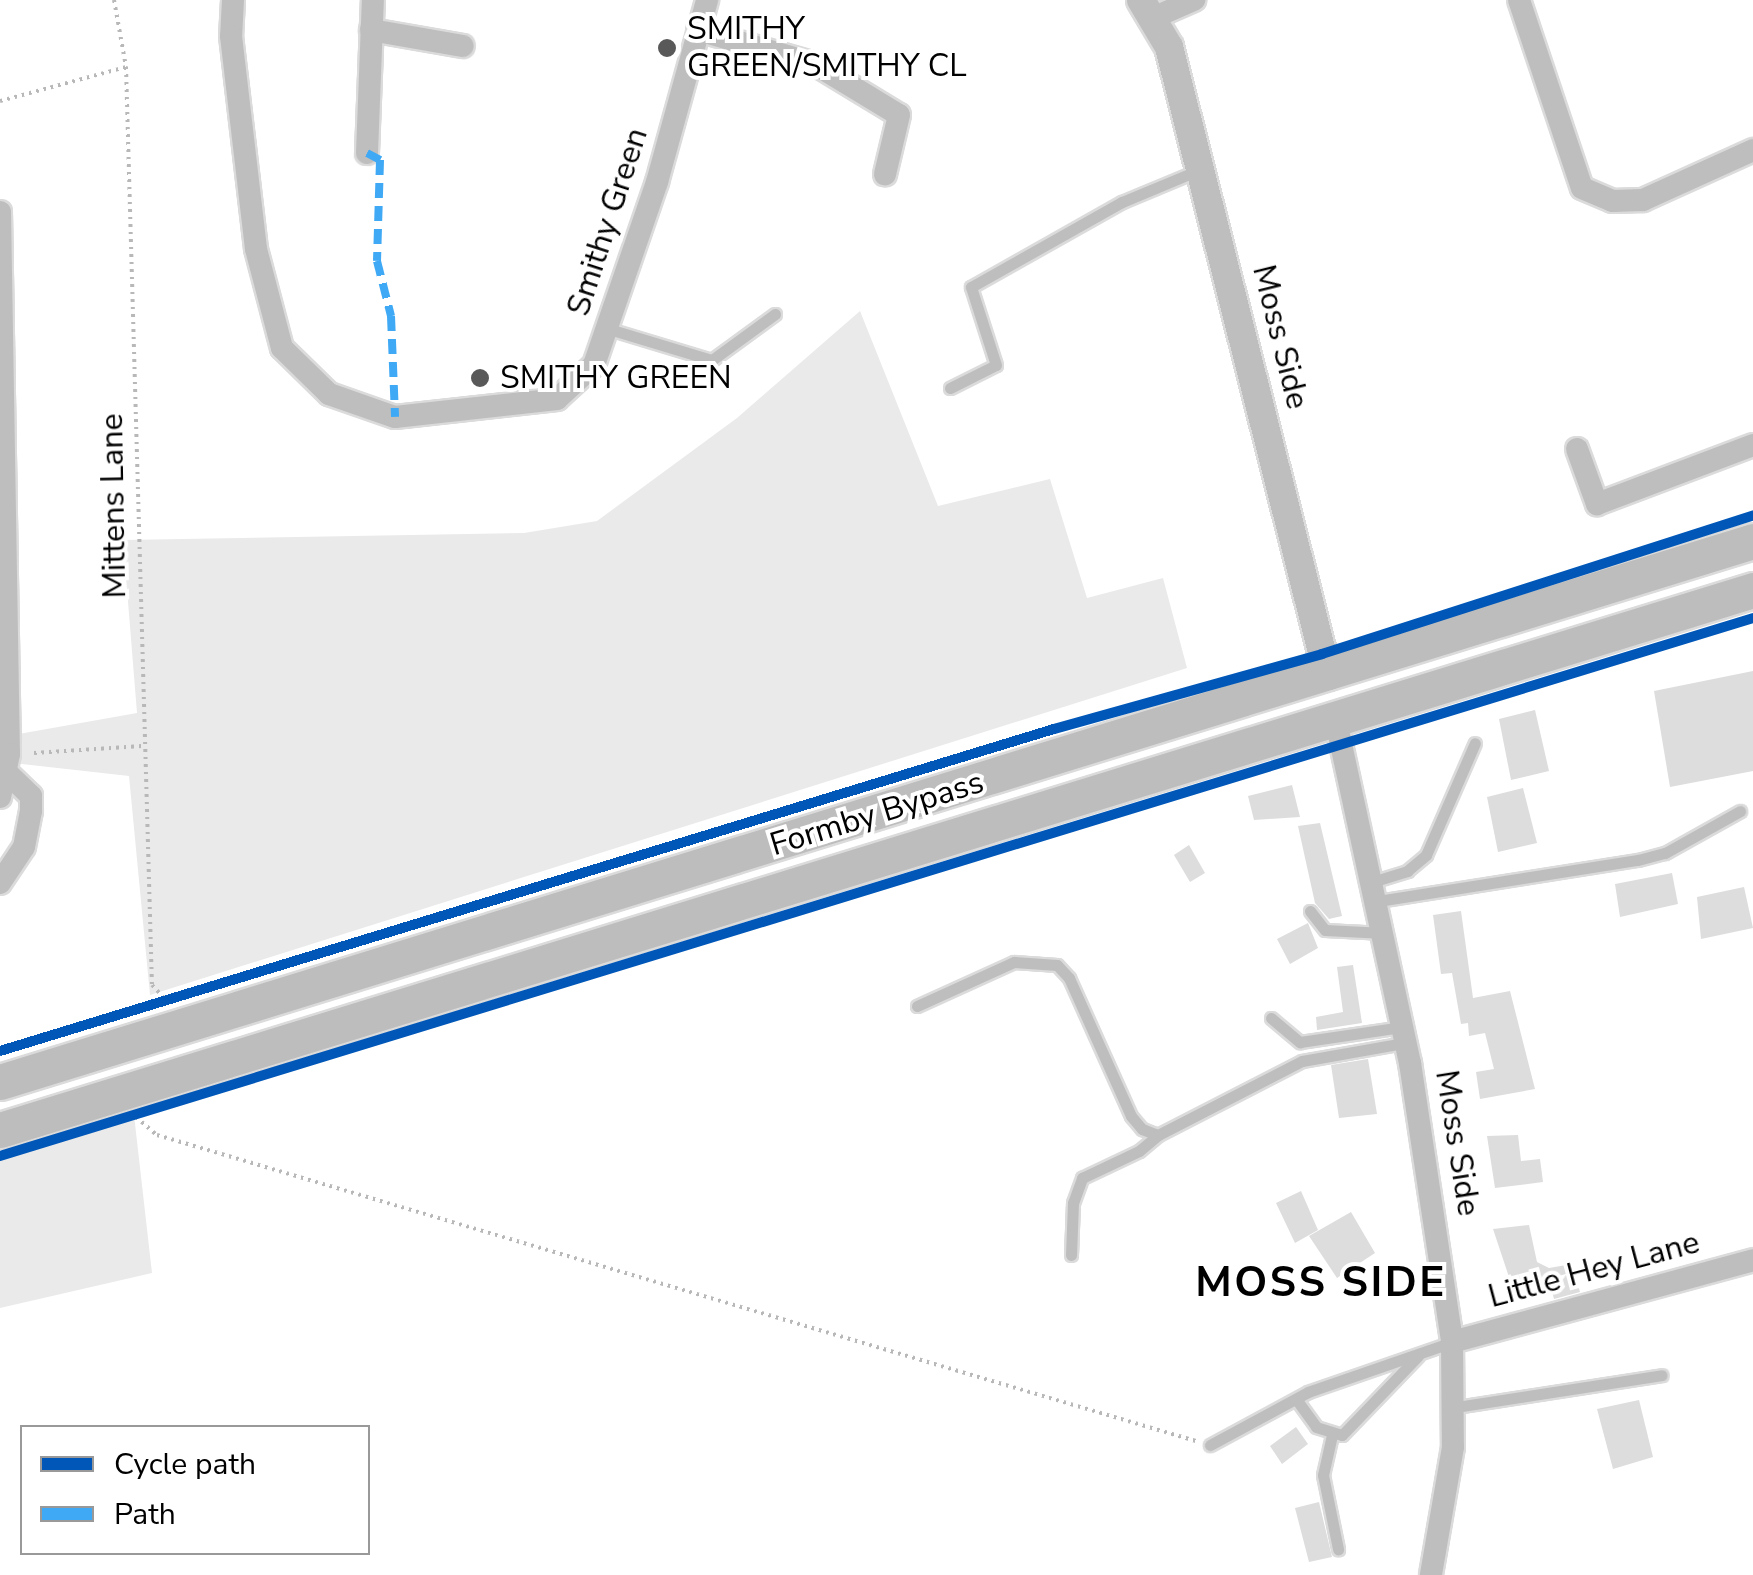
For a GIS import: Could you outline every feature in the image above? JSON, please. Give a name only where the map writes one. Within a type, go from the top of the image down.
[{"type":"highway","name":"Formby Bypass","points":[[0,1082],[1328,676],[1753,541]]},
{"type":"highway","name":"Formby Bypass","points":[[0,1130],[1753,590]]},
{"type":"street","name":"Smithy Green","points":[[233,0],[231,36],[256,248],[282,348],[329,394],[395,417],[557,399],[594,365],[609,330],[707,0]]},
{"type":"street","points":[[367,152],[374,0]]},
{"type":"street","points":[[1148,8],[1194,0]]},
{"type":"street","points":[[1519,0],[1582,188],[1612,201],[1643,200],[1753,150]]},
{"type":"street","name":"Moss Side","points":[[1148,8],[1200,170],[1328,676]]},
{"type":"street","points":[[371,30],[463,46]]},
{"type":"street","points":[[698,30],[815,64],[900,115],[885,174]]},
{"type":"street","points":[[0,212],[7,763],[0,797]]},
{"type":"street","points":[[1577,448],[1597,504],[1753,445]]},
{"type":"street","name":"Moss Side","points":[[1336,721],[1384,933],[1452,1342],[1456,1407],[1431,1575]]},
{"type":"street","points":[[0,883],[24,847],[31,812],[31,796],[7,763]]},
{"type":"street","name":"Little Hey Lane","points":[[1452,1342],[1753,1260]]},
{"type":"lane","points":[[950,388],[996,365],[972,287],[1122,202],[1200,170]]},
{"type":"lane","points":[[609,330],[712,360],[774,314]]},
{"type":"lane","points":[[1376,891],[1426,855],[1475,743]]},
{"type":"lane","points":[[1376,891],[1638,860],[1665,852],[1740,811]]},
{"type":"lane","points":[[1310,911],[1325,930],[1384,933]]},
{"type":"lane","points":[[917,1006],[1014,962],[1057,964],[1070,978],[1131,1116],[1142,1130],[1158,1134]]},
{"type":"lane","points":[[1272,1018],[1300,1042],[1402,1035]]},
{"type":"lane","points":[[1071,1254],[1073,1203],[1082,1178],[1140,1152],[1158,1134],[1302,1061],[1402,1035]]},
{"type":"lane","points":[[1210,1445],[1296,1399],[1452,1342]]},
{"type":"lane","points":[[1296,1399],[1316,1427],[1332,1435],[1346,1433],[1421,1352]]},
{"type":"lane","points":[[1456,1407],[1662,1375]]},
{"type":"lane","points":[[1332,1435],[1323,1476],[1338,1549]]},
{"type":"path","points":[[0,101],[126,67]]},
{"type":"path","points":[[7,763],[142,746]]},
{"type":"path","points":[[154,1009],[188,998]]},
{"type":"path","points":[[118,1120],[153,1109]]},
{"type":"path","points":[[134,1115],[157,1135],[1210,1445]]},
{"type":"shaded area","points":[[860,311],[938,506],[1050,479],[1087,598],[1163,578],[1187,668],[150,995],[129,776],[13,763],[13,735],[137,713],[123,540],[524,533],[597,521],[737,418]]},
{"type":"shaded area","points":[[134,1115],[152,1273],[0,1308],[0,1156]]},
{"type":"building","points":[[1753,671],[1753,771],[1670,787],[1654,691]]},
{"type":"building","points":[[1535,710],[1549,771],[1511,780],[1499,719]]},
{"type":"building","points":[[1292,785],[1300,817],[1254,820],[1248,796]]},
{"type":"building","points":[[1523,788],[1537,843],[1498,852],[1487,797]]},
{"type":"building","points":[[1320,823],[1342,916],[1329,919],[1315,903],[1298,826]]},
{"type":"building","points":[[1189,845],[1205,873],[1190,882],[1174,855]]},
{"type":"building","points":[[1672,873],[1678,904],[1620,917],[1615,884]]},
{"type":"building","points":[[1744,887],[1753,928],[1701,939],[1697,897]]},
{"type":"building","points":[[1461,911],[1473,998],[1510,991],[1535,1089],[1480,1099],[1476,1072],[1494,1069],[1485,1033],[1469,1036],[1468,1023],[1461,1024],[1452,973],[1441,974],[1433,915]]},
{"type":"building","points":[[1308,923],[1318,948],[1290,964],[1277,939]]},
{"type":"building","points":[[1353,965],[1362,1023],[1317,1030],[1316,1017],[1343,1012],[1337,967]]},
{"type":"building","points":[[1368,1059],[1377,1114],[1339,1118],[1331,1065]]},
{"type":"building","points":[[1518,1135],[1521,1161],[1540,1159],[1543,1182],[1495,1188],[1487,1136]]},
{"type":"building","points":[[1301,1191],[1318,1230],[1295,1243],[1276,1203]]},
{"type":"building","points":[[1351,1212],[1375,1253],[1337,1278],[1309,1236]]},
{"type":"building","points":[[1529,1225],[1537,1262],[1549,1268],[1572,1264],[1580,1292],[1554,1299],[1549,1280],[1512,1286],[1493,1229]]},
{"type":"building","points":[[1639,1400],[1653,1457],[1613,1469],[1597,1409]]},
{"type":"building","points":[[1296,1427],[1308,1444],[1282,1464],[1270,1446]]},
{"type":"building","points":[[1319,1502],[1332,1557],[1309,1562],[1295,1508]]},
{"type":"marked path","points":[[367,153],[380,160],[377,261],[391,316],[395,417]]},
{"type":"cycle path","points":[[0,1051],[1054,729],[1322,654],[1753,516]]},
{"type":"cycle path","points":[[0,1156],[1753,618]]},
{"type":"place","name":"SMITHY GREEN/SMITHY CL","points":[[667,48]]},
{"type":"place","name":"SMITHY GREEN","points":[[480,378]]},
{"type":"district","name":"MOSS SIDE","points":[[1321,1283]]}]
